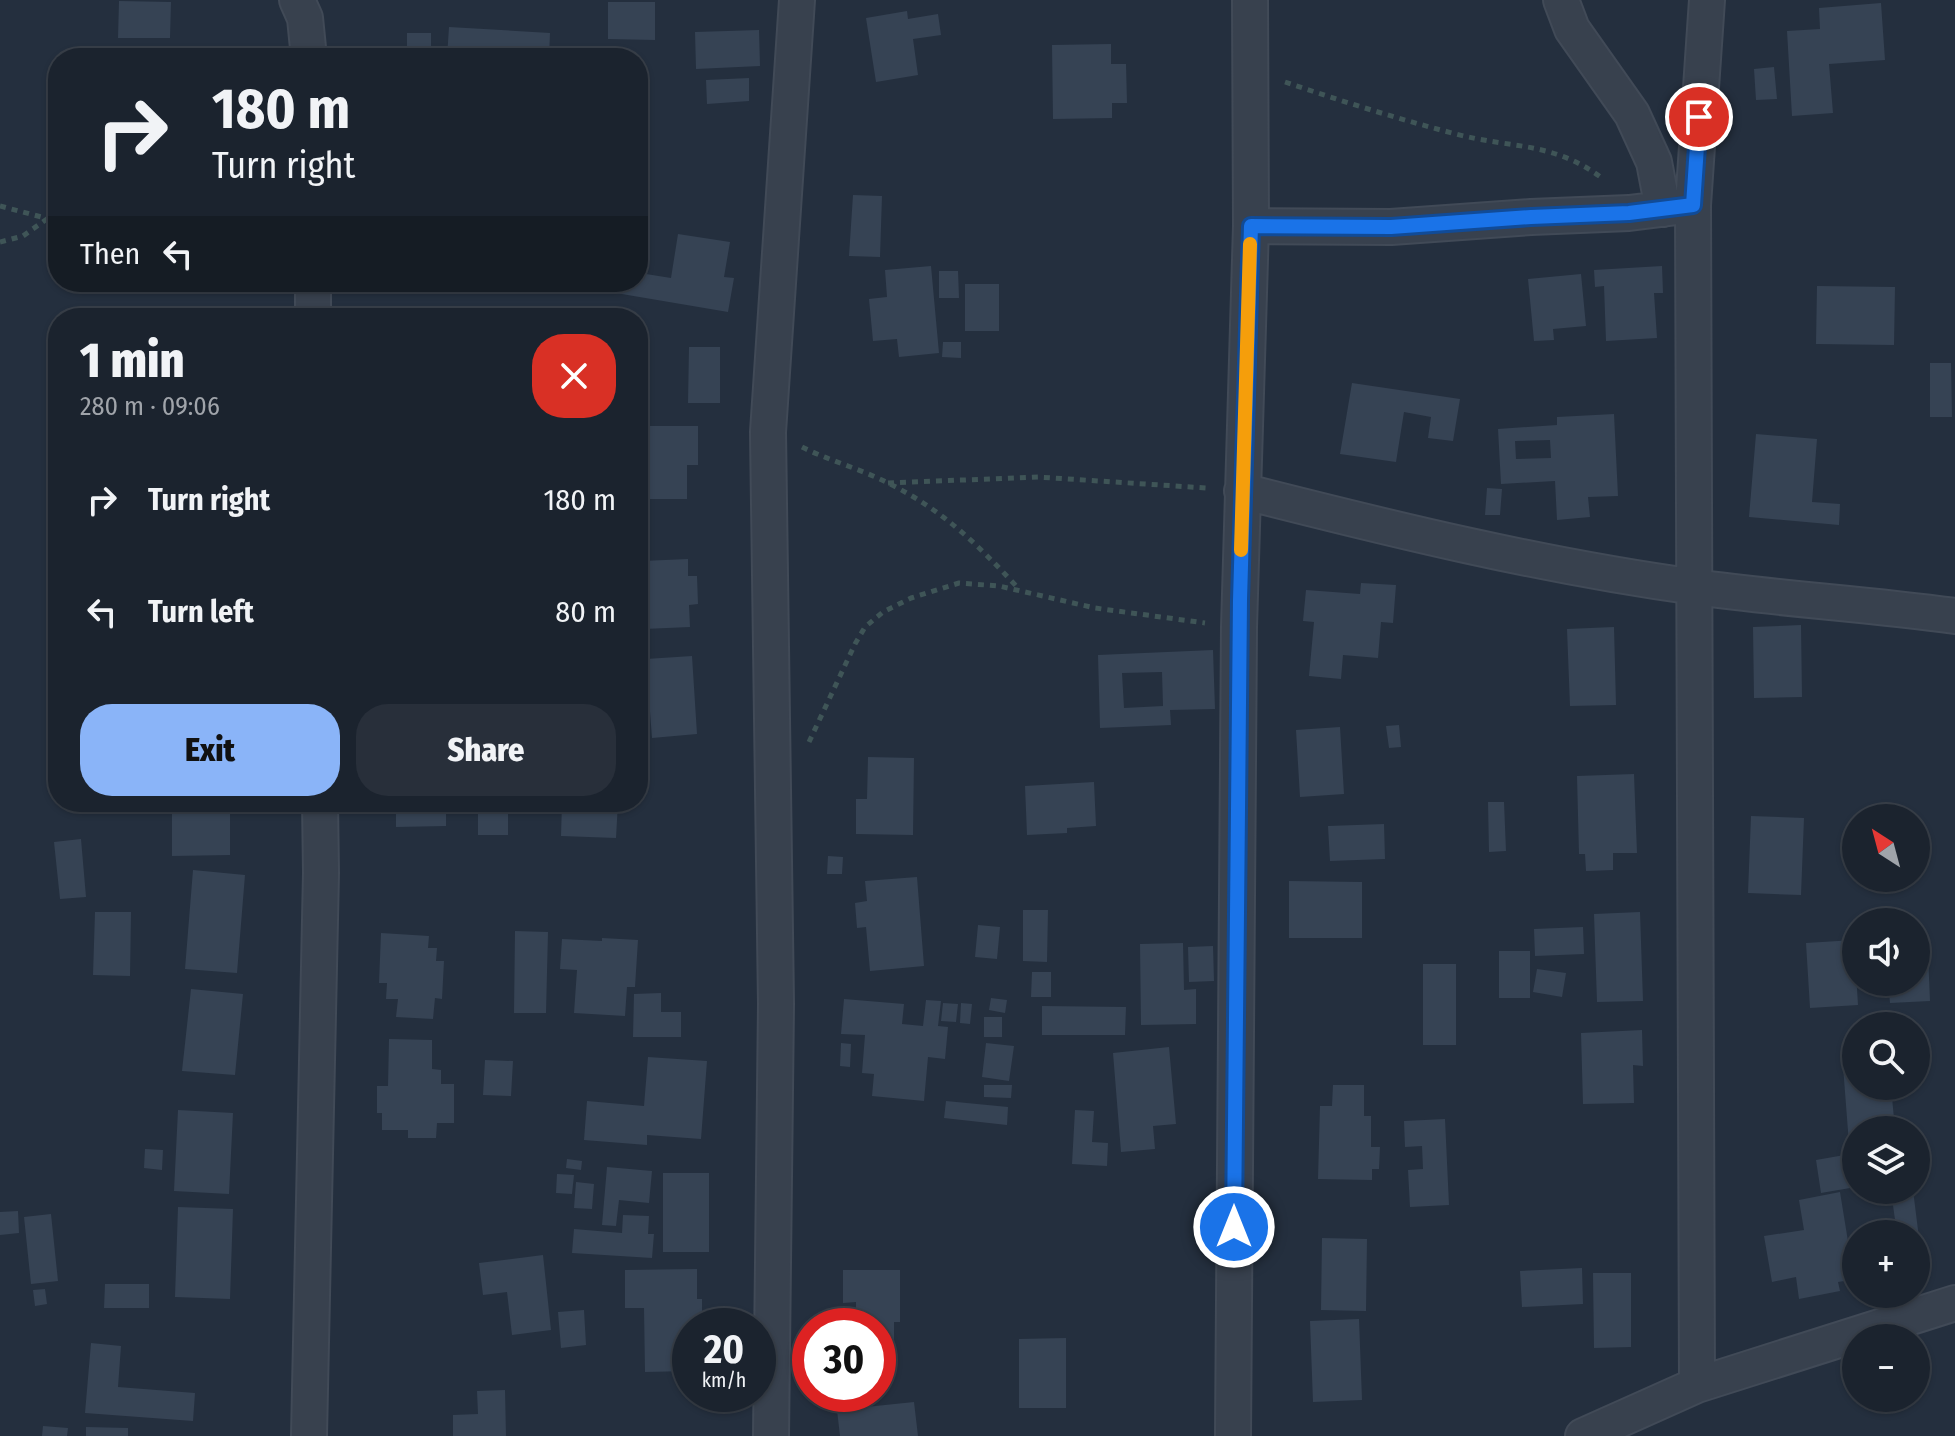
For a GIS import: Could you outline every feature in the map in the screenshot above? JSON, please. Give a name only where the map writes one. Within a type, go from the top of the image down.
[{"type":"street","points":[[297,0],[305,18],[308,48]]},
{"type":"street","points":[[771,1436],[776,1004],[768,432],[797,0]]},
{"type":"street","points":[[1233,1436],[1239,627],[1251,226],[1250,0]]},
{"type":"street","points":[[1561,0],[1572,29],[1632,114],[1678,207]]},
{"type":"street","points":[[1697,1385],[1694,587],[1678,207],[1707,0]]},
{"type":"street","points":[[1251,226],[1391,227],[1629,213],[1678,207]]},
{"type":"street","points":[[1242,491],[1396,530],[1694,587],[1955,616]]},
{"type":"street","points":[[309,1436],[320,812]]},
{"type":"street","points":[[1583,1436],[1697,1385],[1955,1303]]},
{"type":"path","points":[[1250,70],[1348,103],[1460,135],[1545,149],[1569,157],[1603,179],[1629,213]]},
{"type":"path","points":[[0,206],[48,219]]},
{"type":"path","points":[[0,242],[23,236],[48,220]]},
{"type":"path","points":[[768,432],[888,483],[944,515],[974,541],[1020,590]]},
{"type":"path","points":[[888,483],[1038,477],[1242,491]]},
{"type":"path","points":[[806,747],[865,627],[883,612],[911,598],[959,583],[1020,590],[1123,613],[1239,627]]},
{"type":"building","points":[[119,1],[171,2],[170,38],[118,38]]},
{"type":"building","points":[[608,2],[655,2],[655,40],[608,39]]},
{"type":"building","points":[[1881,3],[1885,60],[1829,64],[1833,113],[1792,116],[1787,31],[1820,29],[1819,8]]},
{"type":"building","points":[[907,11],[908,19],[938,14],[941,35],[913,39],[918,75],[876,82],[866,18]]},
{"type":"building","points":[[449,27],[550,33],[549,48],[448,48]]},
{"type":"building","points":[[759,30],[760,66],[696,69],[695,32]]},
{"type":"building","points":[[407,33],[431,33],[431,48],[407,48]]},
{"type":"building","points":[[1111,44],[1111,64],[1126,64],[1127,103],[1112,103],[1112,118],[1053,119],[1052,45]]},
{"type":"building","points":[[1774,67],[1777,99],[1756,100],[1754,69]]},
{"type":"building","points":[[749,78],[749,101],[707,104],[706,80]]},
{"type":"building","points":[[853,195],[882,196],[880,257],[849,256]]},
{"type":"building","points":[[678,234],[730,242],[724,277],[734,278],[728,312],[610,292],[648,292],[648,274],[671,278]]},
{"type":"building","points":[[931,266],[939,353],[899,357],[897,339],[873,341],[869,299],[887,297],[885,270]]},
{"type":"building","points":[[1662,266],[1663,293],[1654,293],[1657,338],[1606,341],[1604,286],[1595,287],[1594,270]]},
{"type":"building","points":[[939,271],[958,271],[959,298],[939,298]]},
{"type":"building","points":[[1581,274],[1586,326],[1553,329],[1554,340],[1534,341],[1528,279]]},
{"type":"building","points":[[965,284],[999,284],[999,331],[965,331]]},
{"type":"building","points":[[1817,286],[1895,287],[1894,345],[1816,344]]},
{"type":"building","points":[[215,306],[262,306],[262,308]]},
{"type":"building","points":[[943,342],[961,342],[961,358],[942,357]]},
{"type":"building","points":[[689,347],[720,347],[720,403],[688,403]]},
{"type":"building","points":[[1930,363],[1951,363],[1952,417],[1930,417]]},
{"type":"building","points":[[1352,383],[1460,399],[1453,441],[1428,438],[1431,417],[1404,412],[1396,462],[1340,454]]},
{"type":"building","points":[[1614,414],[1618,496],[1588,497],[1590,517],[1557,520],[1555,481],[1501,484],[1498,429],[1557,425],[1557,417]],"holes":[[[1550,440],[1551,458],[1516,459],[1515,441]]]},
{"type":"building","points":[[648,426],[698,426],[698,465],[687,465],[687,499],[648,499]]},
{"type":"building","points":[[1756,434],[1817,439],[1812,502],[1840,504],[1839,525],[1749,517]]},
{"type":"building","points":[[1487,488],[1502,489],[1500,515],[1485,515]]},
{"type":"building","points":[[688,559],[688,576],[697,576],[698,604],[689,605],[690,627],[648,629],[648,561]]},
{"type":"building","points":[[1361,583],[1396,585],[1393,623],[1381,622],[1378,658],[1343,655],[1341,679],[1309,676],[1314,622],[1303,621],[1306,590],[1360,594]]},
{"type":"building","points":[[1801,625],[1802,697],[1754,698],[1753,627]]},
{"type":"building","points":[[1614,627],[1616,705],[1570,706],[1567,629]]},
{"type":"building","points":[[1213,650],[1215,709],[1170,710],[1171,725],[1100,728],[1098,655]],"holes":[[[1162,672],[1163,706],[1124,708],[1122,673]]]},
{"type":"building","points":[[692,656],[697,734],[652,738],[648,659]]},
{"type":"building","points":[[1399,725],[1401,747],[1389,748],[1386,726]]},
{"type":"building","points":[[1340,727],[1344,794],[1300,797],[1296,730]]},
{"type":"building","points":[[868,757],[914,758],[913,835],[856,834],[856,799],[867,799]]},
{"type":"building","points":[[1634,774],[1637,853],[1613,853],[1613,870],[1586,871],[1585,854],[1579,854],[1577,776]]},
{"type":"building","points":[[1094,782],[1096,826],[1067,828],[1067,833],[1027,835],[1025,786]]},
{"type":"building","points":[[1488,802],[1504,802],[1506,851],[1489,852]]},
{"type":"building","points":[[172,812],[230,812],[230,855],[172,856]]},
{"type":"building","points":[[396,812],[446,812],[446,826],[396,827]]},
{"type":"building","points":[[478,812],[508,812],[508,835],[478,835]]},
{"type":"building","points":[[562,812],[617,812],[616,838],[561,836]]},
{"type":"building","points":[[1751,816],[1804,818],[1801,895],[1748,893]]},
{"type":"building","points":[[1384,824],[1385,859],[1330,861],[1328,826]]},
{"type":"building","points":[[81,839],[86,897],[60,899],[54,842]]},
{"type":"building","points":[[828,856],[843,857],[842,874],[827,874]]},
{"type":"building","points":[[193,870],[245,875],[237,973],[185,969]]},
{"type":"building","points":[[917,877],[924,966],[870,971],[866,927],[857,928],[855,903],[867,901],[865,881]]},
{"type":"building","points":[[1289,881],[1362,882],[1362,938],[1289,938]]},
{"type":"building","points":[[1023,910],[1048,910],[1047,962],[1023,961]]},
{"type":"building","points":[[95,912],[131,912],[130,976],[93,975]]},
{"type":"building","points":[[1640,912],[1643,1001],[1597,1002],[1594,914]]},
{"type":"building","points":[[978,925],[1000,927],[997,959],[975,957]]},
{"type":"building","points":[[1583,927],[1584,954],[1535,956],[1534,929]]},
{"type":"building","points":[[515,931],[548,932],[546,1013],[514,1013]]},
{"type":"building","points":[[381,933],[429,936],[428,948],[437,948],[436,961],[444,961],[442,999],[435,998],[433,1019],[396,1017],[398,999],[386,999],[387,983],[379,983]]},
{"type":"building","points":[[602,938],[638,940],[635,987],[627,987],[625,1016],[574,1013],[577,970],[560,969],[562,939],[602,941]]},
{"type":"building","points":[[1842,941],[1842,996],[1857,996],[1858,1005],[1810,1008],[1806,943]]},
{"type":"building","points":[[1183,943],[1184,990],[1196,989],[1196,1024],[1141,1025],[1140,944]]},
{"type":"building","points":[[1213,946],[1214,981],[1189,982],[1188,947]]},
{"type":"building","points":[[1499,951],[1530,951],[1530,998],[1499,998]]},
{"type":"building","points":[[1423,964],[1456,964],[1456,1045],[1423,1045]]},
{"type":"building","points":[[1537,969],[1566,973],[1562,997],[1533,992]]},
{"type":"building","points":[[1032,972],[1051,972],[1051,997],[1031,997]]},
{"type":"building","points":[[191,989],[243,994],[235,1075],[182,1071]]},
{"type":"building","points":[[661,993],[661,1012],[681,1012],[681,1037],[633,1037],[634,994]]},
{"type":"building","points":[[1889,996],[1930,996],[1930,1001],[1890,1003]]},
{"type":"building","points":[[991,998],[1007,1000],[1005,1013],[989,1010]]},
{"type":"building","points":[[844,999],[904,1004],[902,1024],[923,1026],[926,1000],[941,1001],[938,1026],[948,1027],[945,1059],[928,1057],[924,1101],[872,1096],[874,1074],[862,1073],[865,1035],[841,1034]]},
{"type":"building","points":[[943,1003],[958,1004],[956,1022],[941,1021]]},
{"type":"building","points":[[961,1003],[972,1004],[970,1024],[960,1023]]},
{"type":"building","points":[[1042,1006],[1126,1007],[1125,1035],[1042,1035]]},
{"type":"building","points":[[984,1017],[1002,1017],[1002,1037],[984,1037]]},
{"type":"building","points":[[1642,1030],[1643,1066],[1633,1065],[1634,1103],[1583,1104],[1581,1033]]},
{"type":"building","points":[[389,1039],[432,1040],[432,1069],[441,1070],[441,1084],[454,1084],[454,1123],[437,1123],[436,1138],[408,1138],[408,1130],[382,1130],[382,1113],[377,1113],[377,1086],[388,1086]]},
{"type":"building","points":[[841,1043],[851,1044],[850,1067],[840,1066]]},
{"type":"building","points":[[986,1043],[1014,1046],[1009,1081],[982,1077]]},
{"type":"building","points":[[1169,1047],[1176,1124],[1153,1126],[1155,1149],[1121,1152],[1113,1053]]},
{"type":"building","points":[[648,1057],[707,1061],[701,1139],[647,1135],[647,1145],[584,1140],[587,1101],[644,1106]]},
{"type":"building","points":[[485,1060],[513,1061],[511,1096],[483,1095]]},
{"type":"building","points":[[984,1085],[1012,1085],[1011,1098],[984,1097]]},
{"type":"building","points":[[1333,1085],[1364,1085],[1364,1116],[1371,1116],[1371,1147],[1380,1147],[1379,1169],[1372,1169],[1372,1180],[1318,1179],[1320,1106],[1332,1106]]},
{"type":"building","points":[[1846,1100],[1892,1100],[1894,1116],[1847,1116]]},
{"type":"building","points":[[946,1101],[1008,1107],[1007,1125],[944,1118]]},
{"type":"building","points":[[178,1110],[233,1113],[229,1194],[174,1191]]},
{"type":"building","points":[[1075,1110],[1094,1111],[1092,1142],[1108,1143],[1107,1166],[1072,1164]]},
{"type":"building","points":[[1445,1119],[1449,1205],[1410,1207],[1408,1170],[1423,1169],[1422,1146],[1405,1147],[1404,1121]]},
{"type":"building","points":[[145,1149],[163,1150],[162,1170],[144,1168]]},
{"type":"building","points":[[1842,1155],[1842,1189],[1821,1193],[1816,1160]]},
{"type":"building","points":[[567,1159],[582,1161],[581,1170],[566,1168]]},
{"type":"building","points":[[607,1167],[652,1171],[649,1203],[619,1200],[616,1226],[602,1225]]},
{"type":"building","points":[[663,1173],[709,1173],[709,1252],[663,1252]]},
{"type":"building","points":[[557,1174],[574,1175],[572,1194],[556,1193]]},
{"type":"building","points":[[576,1182],[594,1184],[592,1209],[574,1208]]},
{"type":"building","points":[[1840,1192],[1845,1220],[1842,1220],[1842,1281],[1838,1282],[1840,1291],[1799,1299],[1796,1277],[1772,1282],[1764,1236],[1804,1230],[1799,1200]]},
{"type":"building","points":[[1893,1204],[1915,1204],[1917,1220],[1895,1220]]},
{"type":"building","points":[[178,1207],[233,1209],[230,1299],[175,1297]]},
{"type":"building","points":[[18,1211],[19,1233],[0,1235],[0,1212]]},
{"type":"building","points":[[51,1214],[58,1281],[31,1284],[24,1217]]},
{"type":"building","points":[[623,1215],[649,1216],[648,1234],[654,1234],[652,1258],[572,1253],[574,1229],[622,1233]]},
{"type":"building","points":[[1322,1238],[1367,1239],[1366,1311],[1321,1310]]},
{"type":"building","points":[[543,1255],[551,1330],[512,1335],[507,1292],[483,1295],[479,1263]]},
{"type":"building","points":[[1582,1268],[1583,1304],[1522,1307],[1520,1271]]},
{"type":"building","points":[[697,1269],[697,1299],[702,1299],[702,1308],[672,1308],[672,1371],[645,1372],[644,1308],[625,1308],[625,1270]]},
{"type":"building","points":[[843,1270],[900,1270],[900,1322],[896,1322],[896,1308],[856,1308],[856,1302],[843,1303]]},
{"type":"building","points":[[1593,1273],[1631,1273],[1631,1347],[1594,1348]]},
{"type":"building","points":[[105,1284],[149,1284],[149,1308],[104,1308]]},
{"type":"building","points":[[45,1289],[47,1304],[35,1306],[33,1290]]},
{"type":"building","points":[[584,1310],[586,1345],[561,1348],[558,1312]]},
{"type":"building","points":[[1359,1319],[1362,1400],[1313,1402],[1310,1321]]},
{"type":"building","points":[[1066,1338],[1066,1408],[1019,1408],[1019,1339]]},
{"type":"building","points":[[91,1343],[121,1346],[118,1387],[195,1393],[193,1421],[85,1413]]},
{"type":"building","points":[[505,1390],[506,1436],[453,1436],[453,1415],[478,1414],[477,1391]]},
{"type":"building","points":[[914,1402],[918,1436],[840,1436],[837,1412],[896,1412],[896,1404]]},
{"type":"building","points":[[43,1426],[68,1428],[67,1436],[42,1436]]},
{"type":"building","points":[[86,1427],[128,1428],[128,1436],[86,1436]]},
{"type":"slow traffic","points":[[1241,550],[1250,244]]},
{"type":"route","points":[[1234,1227],[1240,600],[1251,226],[1391,227],[1629,213],[1693,205],[1699,117]]}]
